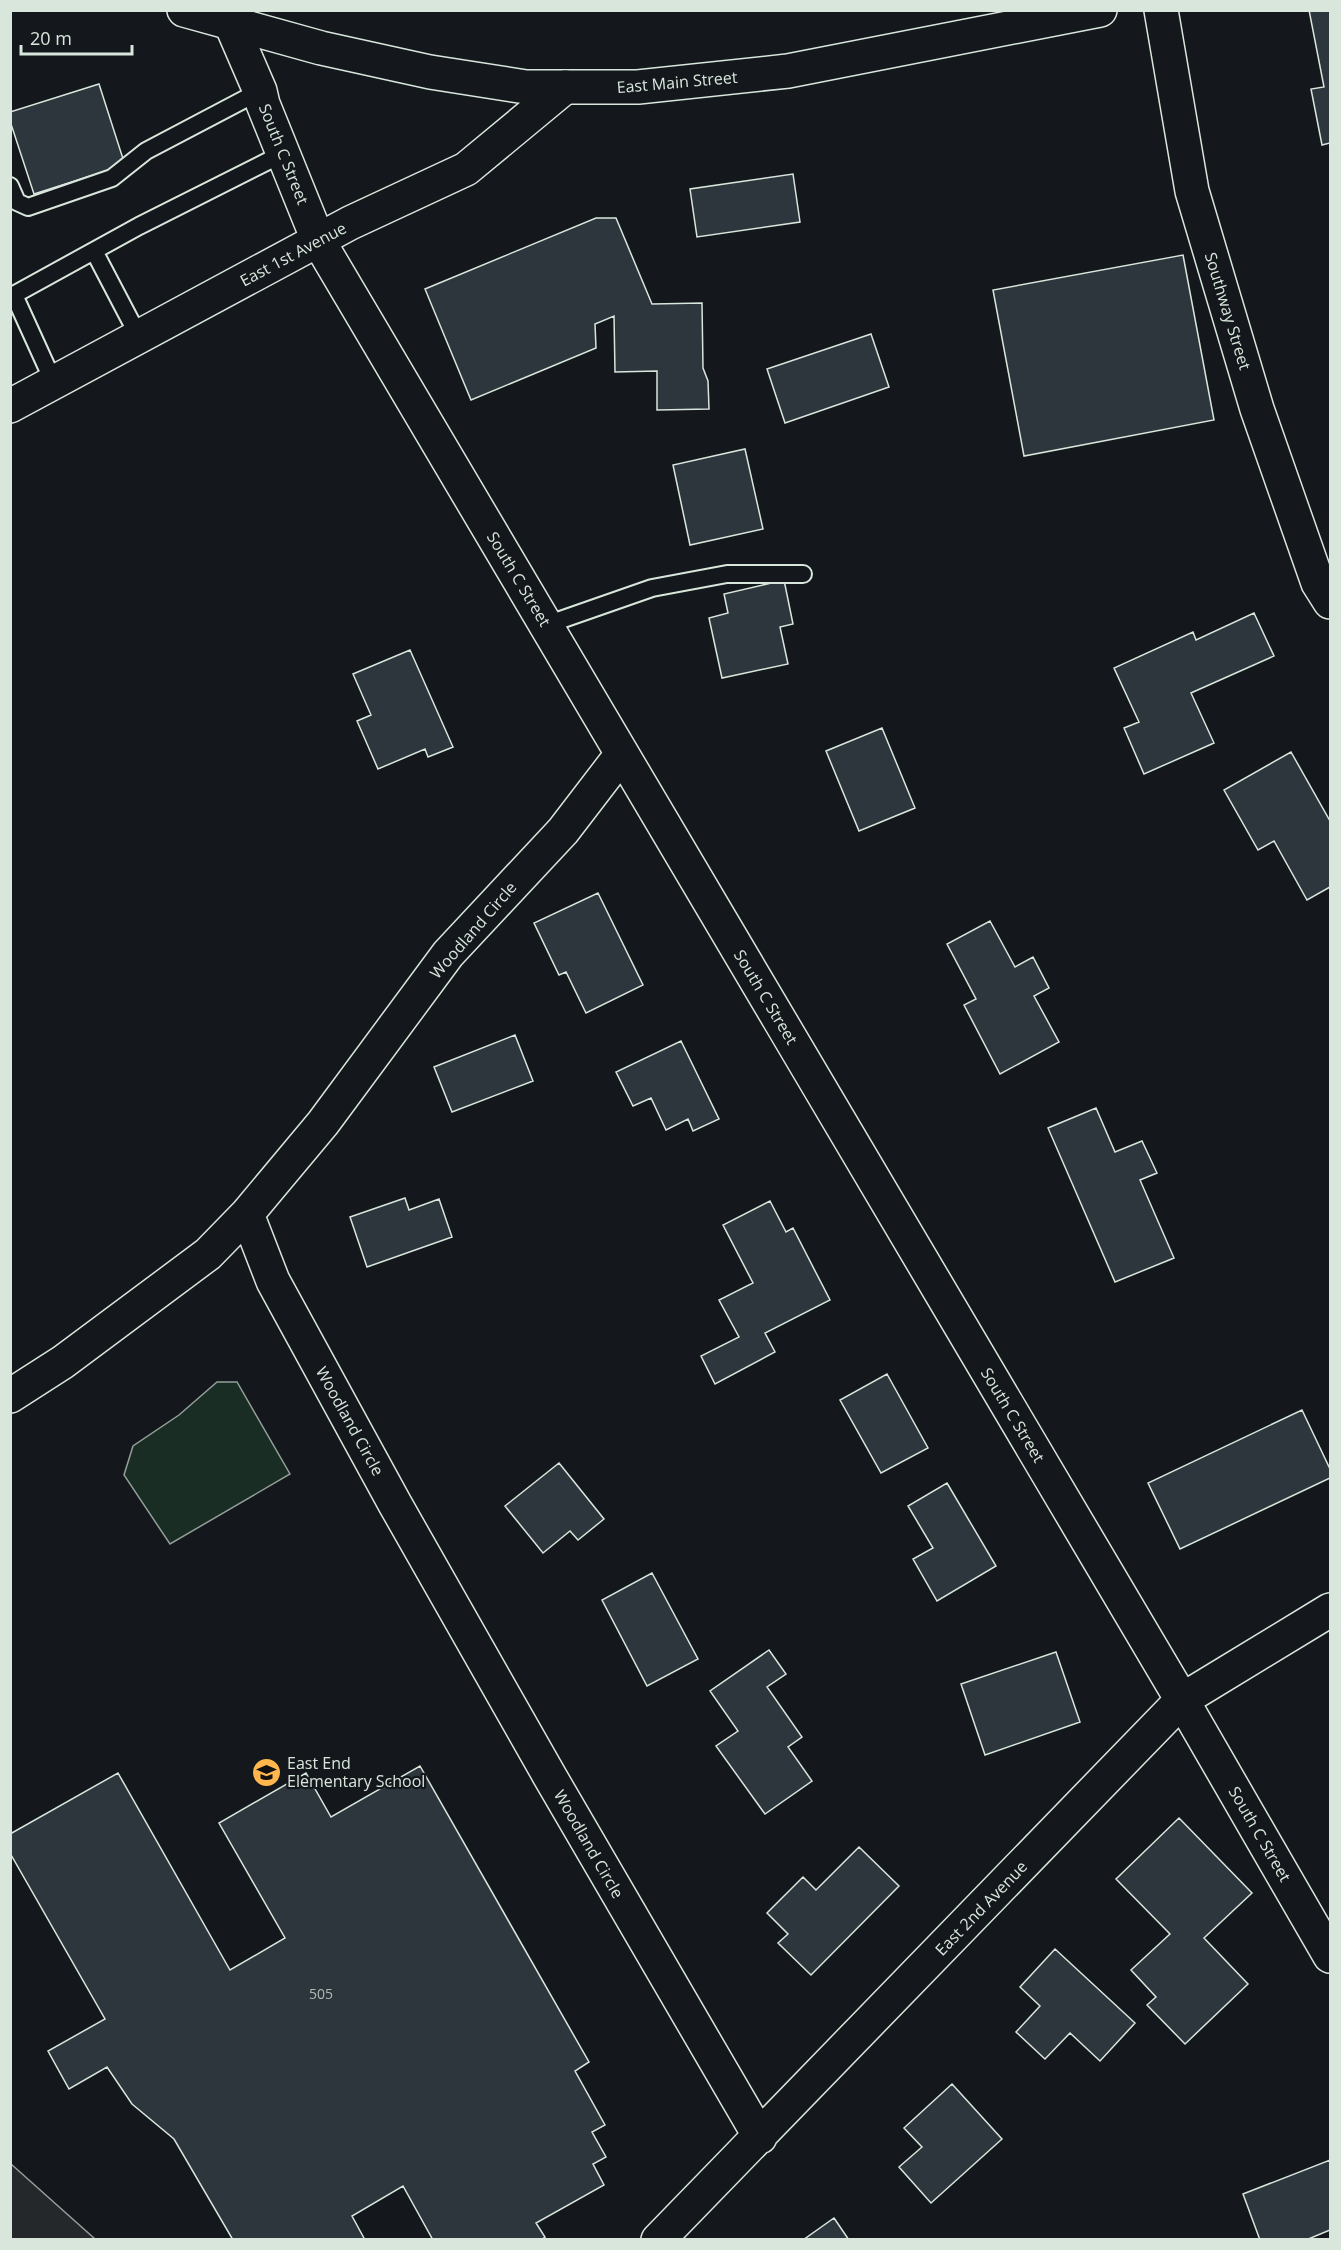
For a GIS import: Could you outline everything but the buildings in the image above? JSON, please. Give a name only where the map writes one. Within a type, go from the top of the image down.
[{"type":"street","name":"East Main Street","points":[[184,10],[321,48],[430,72],[526,87],[638,87],[788,71],[1101,10]]},
{"type":"street","name":"Southway Street","points":[[1161,10],[1192,192],[1257,409],[1318,583],[1330,602]]},
{"type":"street","name":"South C Street","points":[[231,24],[260,91],[263,104],[318,240],[1182,1700],[1330,1956]]},
{"type":"street","name":"East 1st Avenue","points":[[10,406],[350,223],[466,169],[565,87]]},
{"type":"street","name":"Woodland Circle","points":[[622,754],[563,831],[448,954],[323,1123],[247,1214],[273,1281],[395,1504],[760,2137]]},
{"type":"street","points":[[10,1396],[63,1362],[208,1254],[247,1214]]},
{"type":"street","name":"East 2nd Avenue","points":[[658,2240],[1182,1700],[1330,1610]]},
{"type":"lane","points":[[10,186],[17,202],[28,207],[112,178],[146,151],[260,91]]},
{"type":"lane","points":[[54,382],[12,296],[284,153]]},
{"type":"lane","points":[[94,251],[139,337]]},
{"type":"lane","points":[[546,625],[652,588],[727,574],[802,574]]},
{"type":"green space","points":[[217,1382],[237,1382],[290,1474],[170,1544],[124,1475],[133,1446],[179,1415]]},
{"type":"shaded area","points":[[11,2164],[95,2239],[11,2239]]},
{"type":"place","name":"East End Elementary School","points":[[266,1772]]}]
